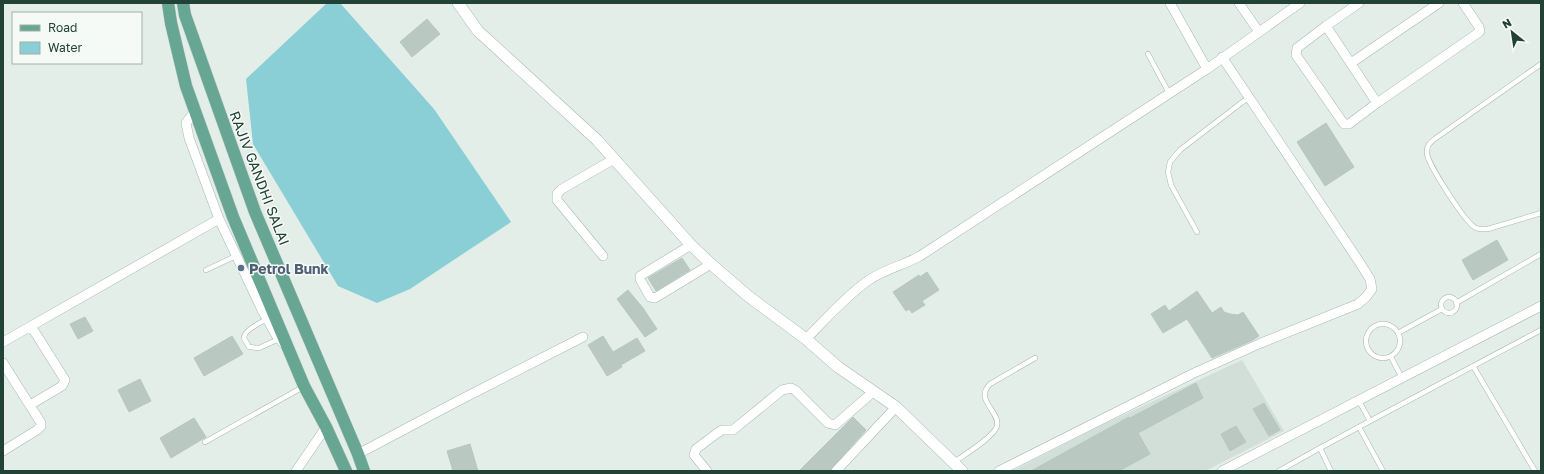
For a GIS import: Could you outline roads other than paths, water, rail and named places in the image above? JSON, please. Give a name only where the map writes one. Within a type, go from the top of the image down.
[{"type":"main road","points":[[168,3],[171,23],[186,86],[233,217],[304,386],[326,427],[344,468]]},
{"type":"main road","name":"RAJIV GANDHI SALAI","points":[[183,3],[185,15],[255,212],[361,462]]},
{"type":"street","points":[[458,3],[478,31],[597,140],[691,245],[711,264],[748,296],[806,339],[838,367],[896,407],[962,471]]},
{"type":"street","points":[[1170,3],[1206,69]]},
{"type":"street","points":[[1239,3],[1259,32]]},
{"type":"street","points":[[1359,3],[1298,48],[1296,55],[1344,124],[1348,124],[1478,33],[1480,28],[1463,3]]},
{"type":"street","points":[[1351,63],[1439,3]]},
{"type":"street","points":[[806,339],[853,293],[869,280],[881,273],[903,265],[920,256],[1206,69],[1259,32],[1294,5]]},
{"type":"street","points":[[1326,26],[1378,103]]},
{"type":"street","points":[[999,471],[1194,373],[1261,343],[1358,304],[1366,297],[1372,288],[1370,279],[1222,57]]},
{"type":"street","points":[[195,111],[186,123],[189,138],[219,219],[267,319],[279,338],[289,349]]},
{"type":"street","points":[[603,256],[557,200],[557,194],[562,189],[614,159]]},
{"type":"street","points":[[3,342],[219,219]]},
{"type":"street","points":[[691,245],[640,276],[640,279],[650,297],[656,298],[711,264]]},
{"type":"street","points":[[1222,471],[1541,306]]},
{"type":"street","points":[[30,405],[62,386],[65,380],[31,326]]},
{"type":"street","points":[[361,462],[456,402],[583,337]]},
{"type":"street","points":[[3,362],[40,419],[41,426],[3,451]]},
{"type":"street","points":[[707,471],[694,456],[696,449],[722,430],[733,430],[782,390],[791,388],[795,390],[828,423],[835,425],[873,392]]},
{"type":"street","points":[[836,471],[896,407]]},
{"type":"street","points":[[296,471],[326,427]]},
{"type":"lane","points":[[1148,54],[1169,93]]},
{"type":"lane","points":[[1541,64],[1436,138],[1427,148],[1429,160],[1436,173],[1464,217],[1475,228],[1481,230],[1488,229],[1541,213]]},
{"type":"lane","points":[[1197,232],[1171,185],[1168,172],[1170,162],[1180,150],[1249,97]]},
{"type":"lane","points":[[1456,303],[1541,254]]},
{"type":"lane","points":[[206,270],[236,256]]},
{"type":"lane","points":[[1447,297],[1453,298],[1456,303],[1456,308],[1451,312],[1447,312],[1442,309],[1442,301],[1447,297]]},
{"type":"lane","points":[[1398,333],[1442,309]]},
{"type":"lane","points":[[267,319],[247,331],[244,335],[249,347],[259,348],[279,338]]},
{"type":"lane","points":[[1379,324],[1390,325],[1398,333],[1400,343],[1399,349],[1391,357],[1381,359],[1375,357],[1368,350],[1365,339],[1370,329],[1379,324]]},
{"type":"lane","points":[[1279,471],[1541,330]]},
{"type":"lane","points":[[1391,357],[1403,378]]},
{"type":"lane","points":[[954,462],[990,435],[997,426],[996,420],[985,398],[986,388],[990,384],[1035,358]]},
{"type":"lane","points":[[1473,366],[1535,471]]},
{"type":"lane","points":[[205,442],[304,386]]},
{"type":"lane","points":[[1359,401],[1370,421]]},
{"type":"lane","points":[[1359,427],[1383,471]]},
{"type":"lane","points":[[1320,448],[1331,471]]},
{"type":"water","points":[[327,3],[340,3],[434,109],[511,222],[410,289],[377,303],[338,286],[253,144],[246,79]]},
{"type":"place","name":"Petrol Bunk","points":[[241,268]]}]
